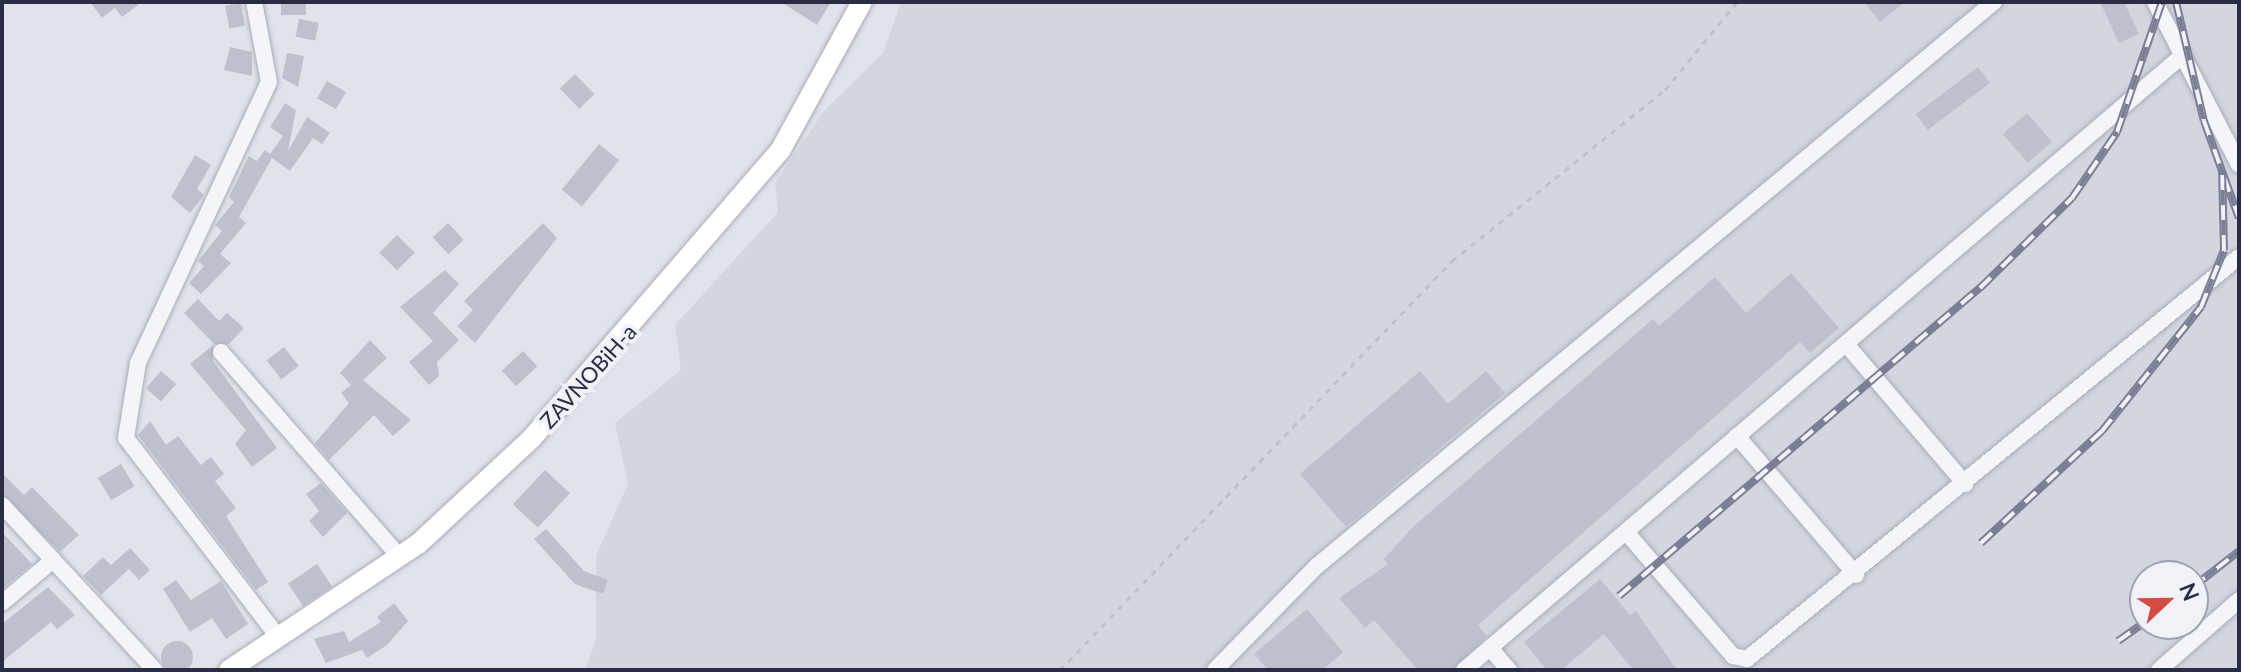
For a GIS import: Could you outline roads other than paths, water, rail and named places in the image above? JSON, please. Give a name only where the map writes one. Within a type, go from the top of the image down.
[{"type":"main road","name":"ZAVNOBiH-a","points":[[229,670],[399,556],[472,500],[532,438],[751,189],[780,151],[862,2]]},
{"type":"street","points":[[254,2],[269,82],[138,363],[125,423],[126,438],[279,638]]},
{"type":"street","points":[[1215,670],[1317,566],[1994,2]]},
{"type":"street","points":[[2155,2],[2239,165]]},
{"type":"street","points":[[1464,670],[2182,56]]},
{"type":"street","points":[[1626,532],[1733,656],[1747,659],[1856,575],[2239,257]]},
{"type":"street","points":[[1846,344],[1965,484]]},
{"type":"street","points":[[221,352],[399,556]]},
{"type":"street","points":[[1737,436],[1856,575]]},
{"type":"street","points":[[2,505],[155,670]]},
{"type":"street","points":[[2,603],[53,560]]},
{"type":"street","points":[[2159,670],[2239,600]]},
{"type":"street","points":[[1490,648],[1509,670]]},
{"type":"railway","points":[[1619,596],[1980,288],[2072,198],[2117,132],[2162,2]]},
{"type":"railway","points":[[2176,2],[2204,121],[2239,218]]},
{"type":"railway","points":[[1981,543],[2102,431],[2201,307],[2224,250],[2222,170]]},
{"type":"railway","points":[[2209,574],[2239,551]]},
{"type":"railway","points":[[2118,641],[2129,633]]}]
